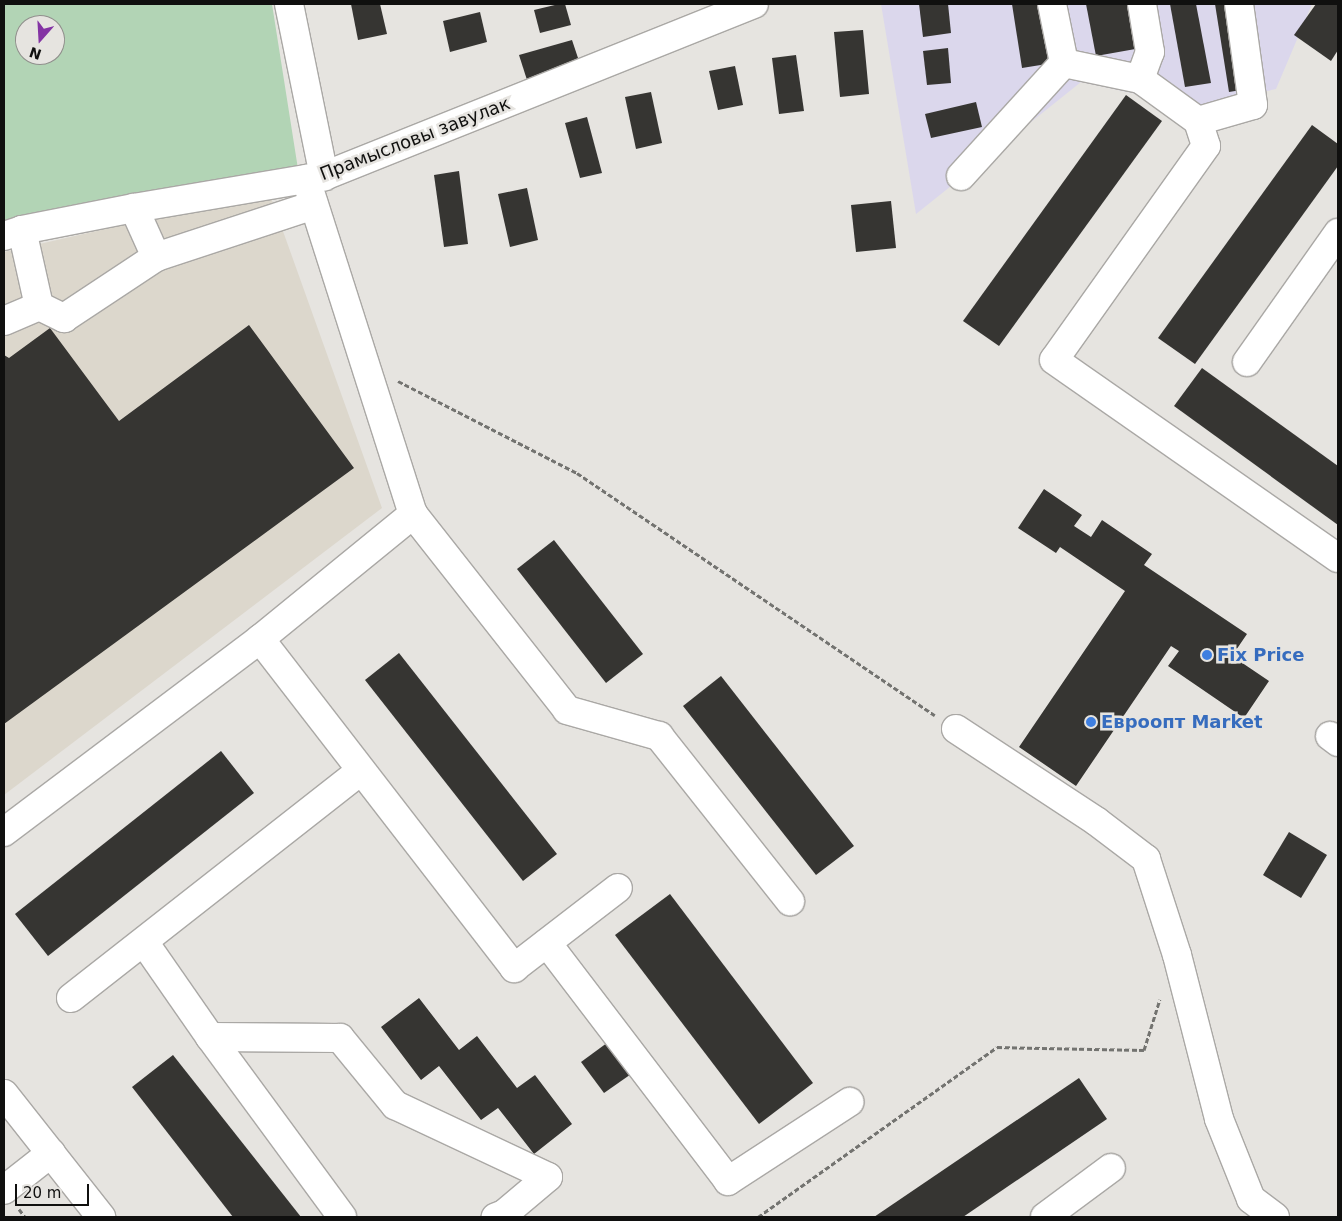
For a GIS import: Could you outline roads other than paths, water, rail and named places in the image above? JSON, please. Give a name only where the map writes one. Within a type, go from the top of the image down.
[{"type":"street","points":[[289,4],[315,178],[314,205],[413,514],[567,710],[659,736],[790,901]]},
{"type":"street","name":"Прамысловы завулак","points":[[13,233],[134,208],[315,178],[754,4]]},
{"type":"street","points":[[1052,4],[1064,63]]},
{"type":"street","points":[[1140,79],[1150,52],[1142,4]]},
{"type":"street","points":[[1198,121],[1253,105],[1239,4]]},
{"type":"street","points":[[1064,63],[1140,79],[1198,121],[1206,146],[1054,360],[1338,558]]},
{"type":"street","points":[[961,176],[1064,63]]},
{"type":"street","points":[[13,233],[39,306],[64,318],[156,257],[314,205]]},
{"type":"street","points":[[134,208],[156,257]]},
{"type":"street","points":[[1247,362],[1338,233]]},
{"type":"street","points":[[4,321],[39,306]]},
{"type":"street","points":[[4,832],[260,639],[413,514]]},
{"type":"street","points":[[260,639],[360,771],[514,968],[618,888]]},
{"type":"street","points":[[956,729],[1096,822],[1146,859],[1177,955],[1219,1119],[1251,1199],[1275,1217]]},
{"type":"street","points":[[71,998],[360,771]]},
{"type":"street","points":[[144,942],[210,1037],[342,1217]]},
{"type":"street","points":[[547,943],[728,1181],[849,1102]]},
{"type":"street","points":[[210,1037],[340,1038],[395,1105],[548,1177],[504,1214],[496,1217]]},
{"type":"street","points":[[4,1094],[100,1217]]},
{"type":"street","points":[[4,1190],[51,1153]]},
{"type":"street","points":[[1044,1217],[1111,1168]]},
{"type":"place","name":"Fix Price","points":[[1207,655]]},
{"type":"place","name":"Евроопт Market","points":[[1091,722]]}]
